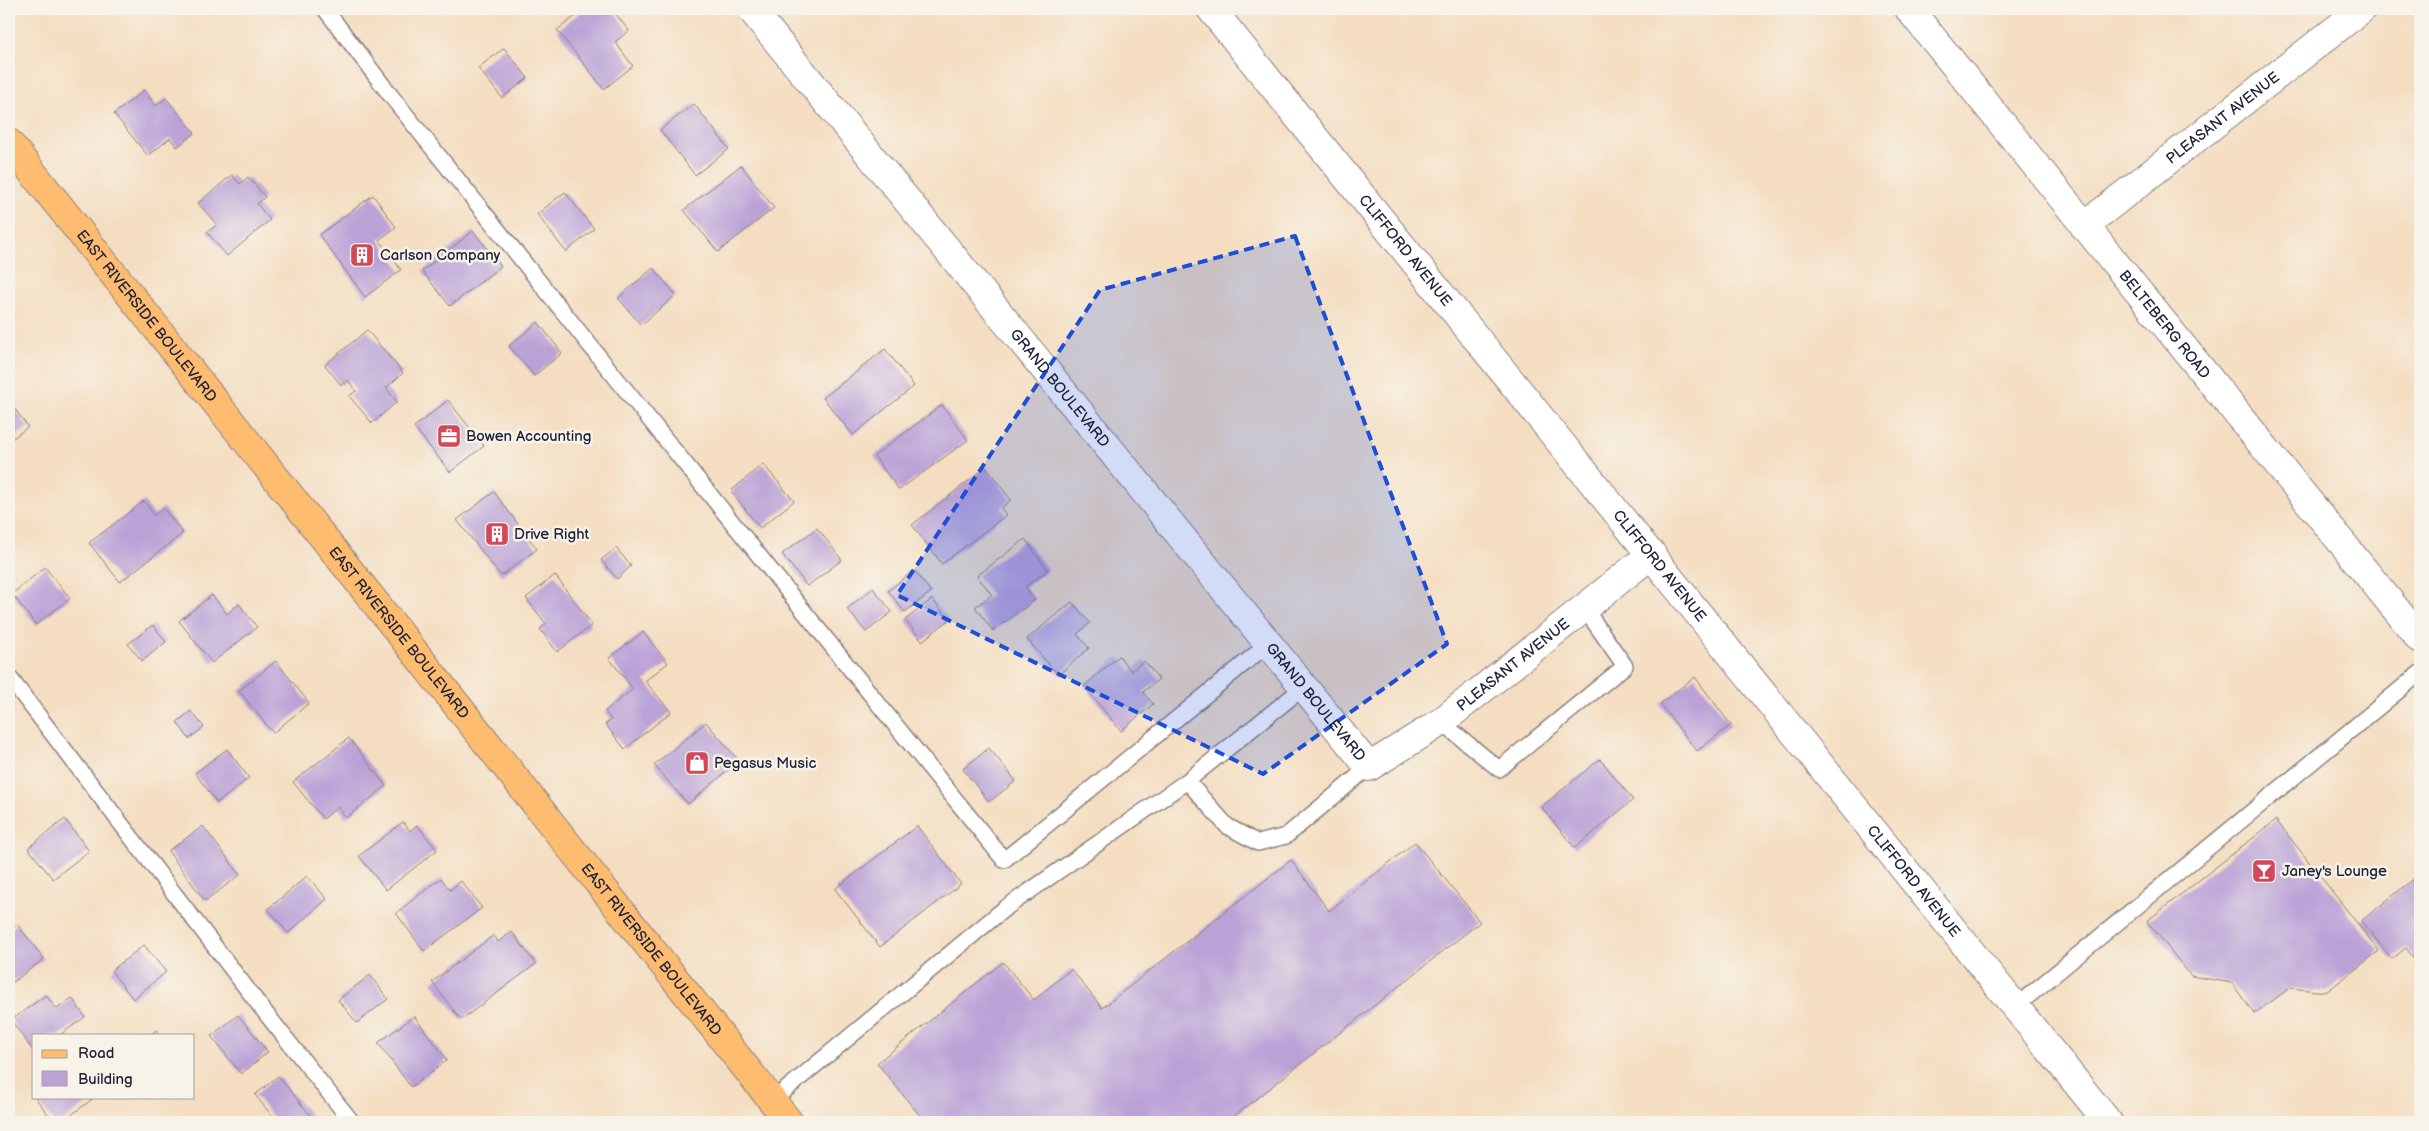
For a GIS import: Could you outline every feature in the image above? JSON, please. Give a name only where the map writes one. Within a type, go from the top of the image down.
[{"type":"main road","name":"EAST RIVERSIDE BOULEVARD","points":[[9,143],[780,1112]]},
{"type":"street","name":"GRAND BOULEVARD","points":[[751,9],[1369,767]]},
{"type":"street","name":"CLIFFORD AVENUE","points":[[1211,9],[2108,1122]]},
{"type":"street","name":"BELTEBERG ROAD","points":[[1909,9],[2420,639]]},
{"type":"street","name":"PLEASANT AVENUE","points":[[2084,226],[2362,9]]},
{"type":"street","name":"PLEASANT AVENUE","points":[[1369,767],[1441,722],[1652,554]]},
{"type":"lane","points":[[325,9],[391,96],[601,360],[1004,860],[1268,644]]},
{"type":"lane","points":[[1441,722],[1499,769],[1625,666],[1585,609]]},
{"type":"lane","points":[[2015,1006],[2420,673]]},
{"type":"lane","points":[[9,677],[260,1006],[352,1122]]},
{"type":"lane","points":[[780,1112],[1004,909],[1187,781],[1304,688]]},
{"type":"lane","points":[[1187,781],[1227,826],[1258,843],[1286,836],[1369,767]]},
{"type":"highlighted area","points":[[1295,236],[1447,644],[1263,774],[897,595],[1100,290]]},
{"type":"building","points":[[585,9],[612,9],[629,31],[615,42],[633,66],[604,89],[557,30]]},
{"type":"building","points":[[504,48],[528,78],[502,98],[478,68]]},
{"type":"building","points":[[144,90],[156,106],[166,98],[195,133],[177,147],[170,138],[148,156],[114,114]]},
{"type":"building","points":[[694,104],[729,149],[695,175],[660,130]]},
{"type":"building","points":[[741,165],[774,208],[718,252],[684,210]]},
{"type":"building","points":[[232,175],[240,184],[248,177],[265,197],[257,204],[270,220],[227,256],[207,232],[217,225],[198,203]]},
{"type":"building","points":[[565,192],[594,229],[566,252],[537,214]]},
{"type":"building","name":"Carlson Company","points":[[373,195],[396,227],[379,240],[401,270],[365,297],[319,235]]},
{"type":"building","points":[[473,231],[501,266],[450,306],[422,271]]},
{"type":"building","points":[[653,268],[676,295],[641,325],[618,298]]},
{"type":"building","points":[[538,322],[562,353],[534,376],[509,346]]},
{"type":"building","points":[[367,330],[403,373],[386,388],[397,402],[372,423],[349,396],[356,391],[348,380],[341,385],[325,365]]},
{"type":"building","points":[[885,349],[914,386],[853,435],[823,398]]},
{"type":"building","name":"Bowen Accounting","points":[[448,400],[484,446],[450,472],[414,427]]},
{"type":"building","points":[[9,401],[28,427],[9,441]]},
{"type":"building","points":[[942,405],[968,440],[899,490],[874,456]]},
{"type":"building","points":[[763,464],[794,501],[760,528],[731,491]]},
{"type":"building","points":[[986,467],[1011,500],[1001,508],[1006,515],[942,564],[912,525]]},
{"type":"building","name":"Drive Right","points":[[494,492],[537,549],[501,576],[457,520]]},
{"type":"building","points":[[144,501],[154,515],[163,508],[183,533],[120,582],[89,543]]},
{"type":"building","points":[[817,528],[842,560],[807,586],[782,554]]},
{"type":"building","points":[[1025,539],[1048,570],[1025,587],[1035,600],[993,631],[975,607],[992,595],[977,576]]},
{"type":"building","points":[[616,548],[631,566],[617,579],[601,560]]},
{"type":"building","points":[[45,567],[70,598],[36,625],[12,594]]},
{"type":"building","points":[[914,570],[931,592],[905,612],[888,591]]},
{"type":"building","points":[[555,575],[592,625],[557,652],[540,629],[546,624],[526,598]]},
{"type":"building","points":[[873,588],[892,612],[866,632],[847,609]]},
{"type":"building","points":[[212,595],[227,614],[239,604],[257,627],[212,663],[179,621]]},
{"type":"building","points":[[932,599],[949,620],[922,641],[905,620]]},
{"type":"building","points":[[1072,602],[1090,623],[1077,634],[1089,648],[1058,675],[1027,639]]},
{"type":"building","points":[[153,625],[166,642],[142,661],[128,644]]},
{"type":"building","points":[[643,632],[668,663],[645,681],[671,712],[625,749],[605,724],[611,720],[605,711],[633,689],[609,658]]},
{"type":"building","points":[[1119,656],[1131,671],[1144,661],[1159,679],[1143,692],[1153,704],[1121,731],[1084,686]]},
{"type":"building","points":[[276,661],[309,703],[273,733],[239,691]]},
{"type":"building","points":[[1695,677],[1731,725],[1697,751],[1660,704]]},
{"type":"building","points":[[191,711],[204,727],[189,739],[177,722]]},
{"type":"building","name":"Pegasus Music","points":[[706,722],[739,761],[688,804],[654,765]]},
{"type":"building","points":[[349,738],[386,786],[346,818],[338,807],[323,819],[293,782]]},
{"type":"building","points":[[989,748],[1016,781],[989,802],[963,769]]},
{"type":"building","points":[[227,749],[249,778],[217,803],[195,773]]},
{"type":"building","points":[[1600,759],[1633,800],[1575,848],[1541,807]]},
{"type":"building","points":[[65,819],[89,851],[53,879],[28,848]]},
{"type":"building","name":"Janey's Lounge","points":[[2276,820],[2379,951],[2326,992],[2290,988],[2254,1014],[2232,983],[2191,976],[2147,921]]},
{"type":"building","points":[[403,822],[410,831],[417,825],[437,850],[386,890],[359,856]]},
{"type":"building","points":[[203,826],[240,875],[205,901],[168,851]]},
{"type":"building","points":[[917,826],[961,884],[880,947],[835,889]]},
{"type":"building","points":[[1415,842],[1480,922],[1227,1122],[925,1122],[877,1063],[1003,962],[1034,1000],[1071,969],[1102,1008],[1291,860],[1329,911]]},
{"type":"building","points":[[2420,874],[2420,967],[2406,948],[2392,959],[2361,921]]},
{"type":"building","points":[[307,876],[327,899],[288,933],[268,909]]},
{"type":"building","points":[[441,878],[450,890],[461,881],[482,908],[424,951],[396,913]]},
{"type":"building","points":[[17,924],[44,959],[9,985],[9,930]]},
{"type":"building","points":[[512,932],[536,964],[461,1020],[432,982],[494,935],[498,942]]},
{"type":"building","points":[[144,945],[166,972],[133,999],[111,971]]},
{"type":"building","points":[[370,975],[388,999],[357,1023],[338,1000]]},
{"type":"building","points":[[46,995],[57,1009],[72,998],[85,1017],[61,1034],[32,1034],[32,1049],[11,1020]]},
{"type":"building","points":[[238,1015],[268,1052],[241,1074],[211,1036]]},
{"type":"building","points":[[414,1016],[447,1060],[411,1087],[378,1043]]},
{"type":"building","points":[[156,1030],[159,1034],[151,1034]]},
{"type":"building","points":[[278,1076],[311,1116],[303,1122],[277,1122],[255,1095]]},
{"type":"building","points":[[36,1098],[94,1098],[62,1122],[54,1122]]},
{"type":"place","name":"Carlson Company","points":[[362,255]]},
{"type":"place","name":"Bowen Accounting","points":[[449,436]]},
{"type":"place","name":"Drive Right","points":[[497,534]]},
{"type":"place","name":"Pegasus Music","points":[[697,763]]},
{"type":"place","name":"Janey's Lounge","points":[[2264,871]]}]
